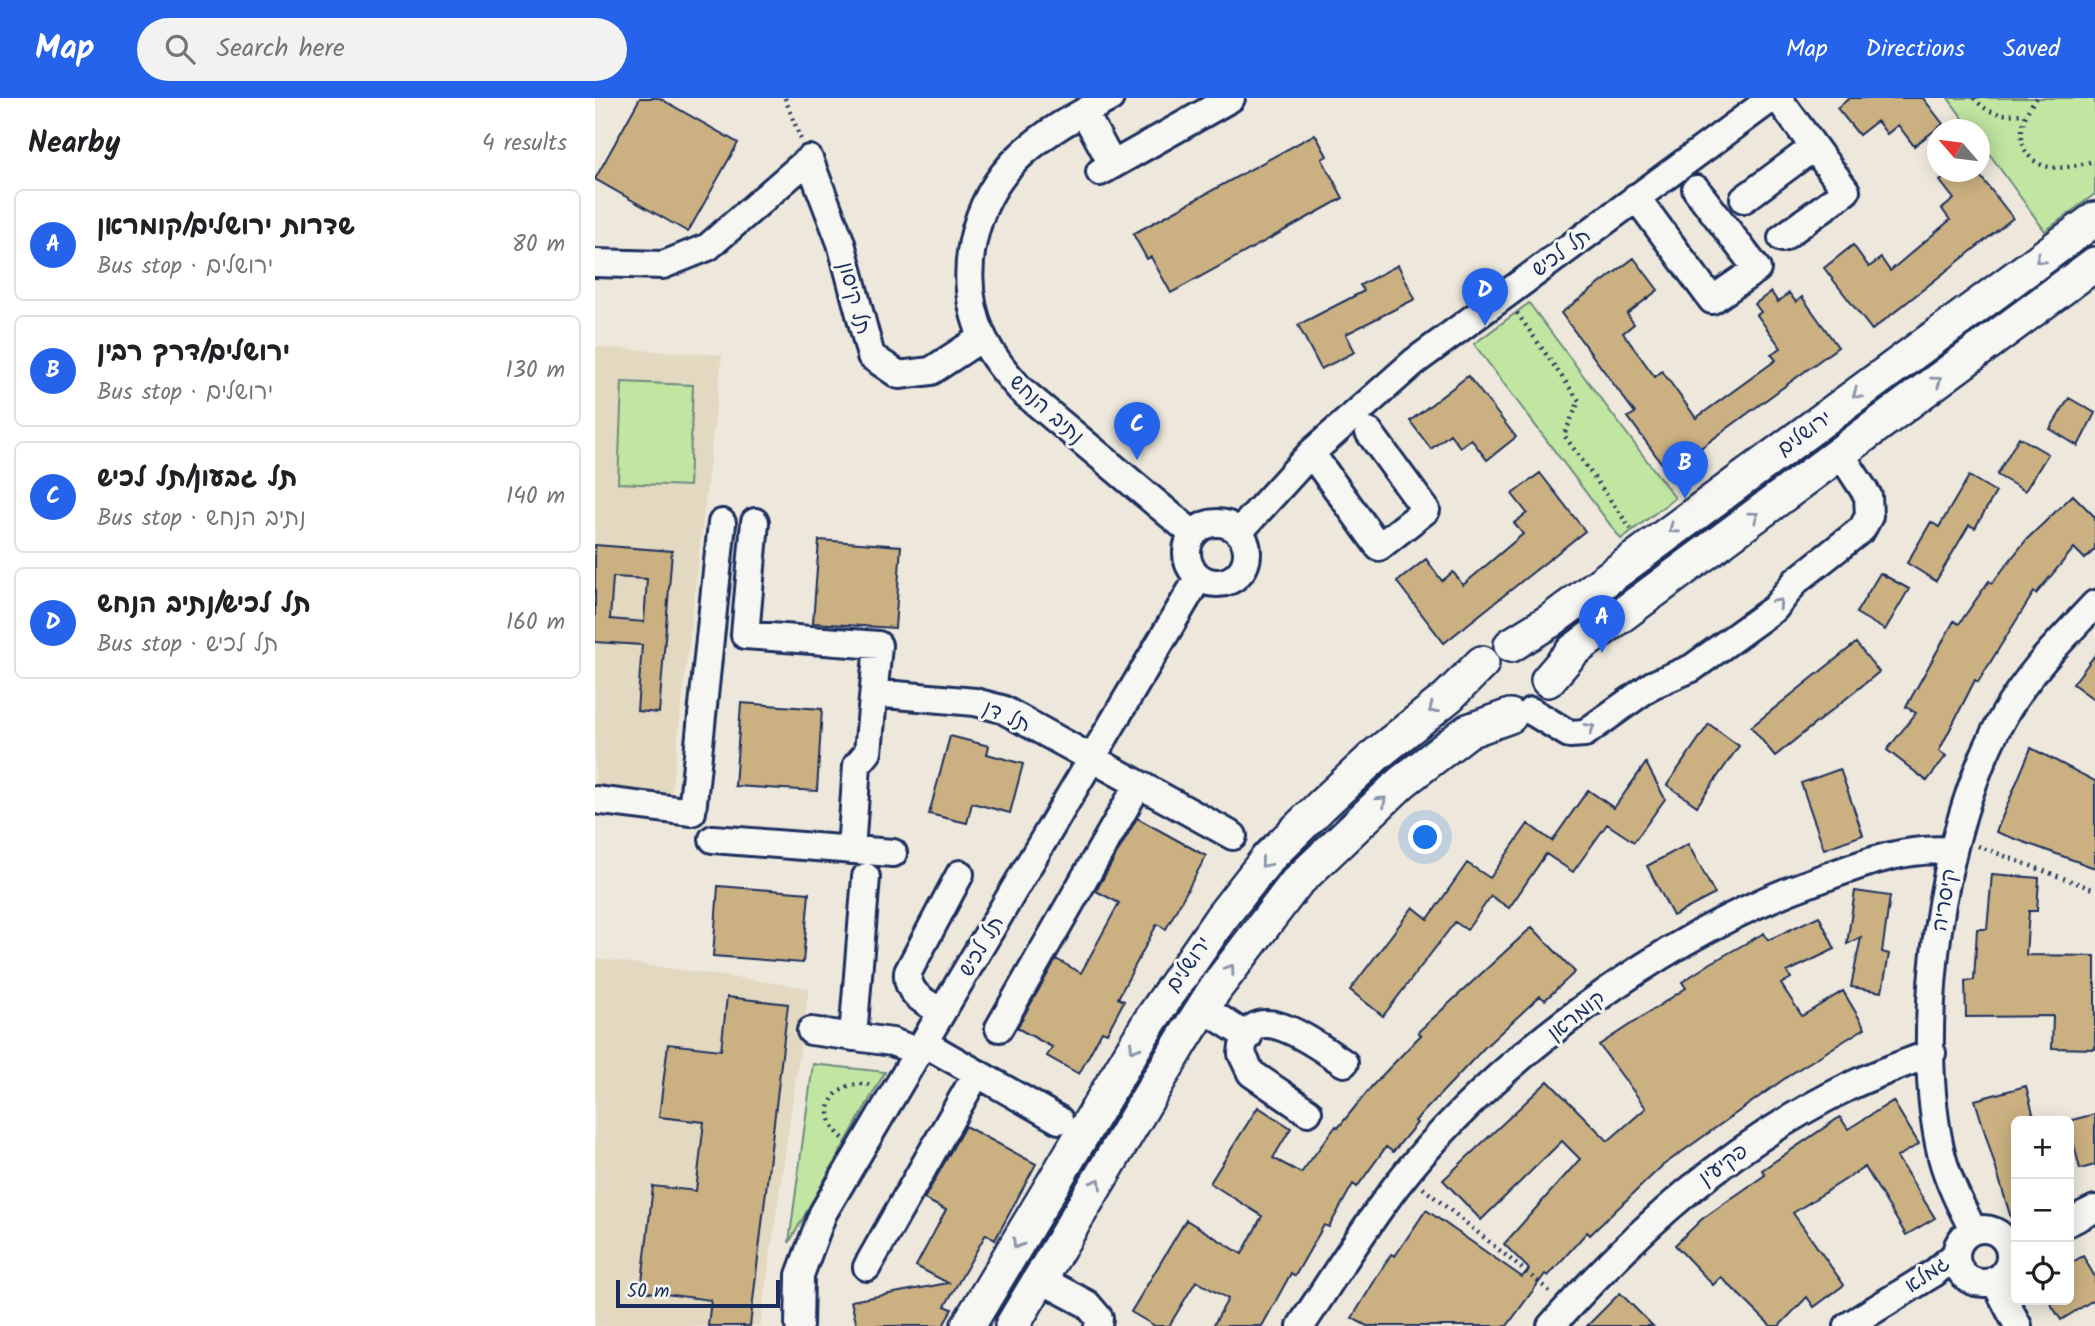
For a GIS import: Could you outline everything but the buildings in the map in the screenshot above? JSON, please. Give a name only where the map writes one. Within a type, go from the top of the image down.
[{"type":"main road","name":"ירושלים","points":[[1511,645],[1550,621],[2095,219]]},
{"type":"main road","name":"ירושלים","points":[[1548,680],[1573,651],[2095,264]]},
{"type":"main road","points":[[1511,645],[1534,652],[1546,668],[1548,680],[1546,692],[1520,713],[1499,712],[1482,698],[1478,674],[1490,653],[1511,645]]},
{"type":"main road","name":"ירושלים","points":[[968,1326],[1150,1021],[1221,918],[1268,858],[1322,805],[1377,754],[1458,689],[1482,663]]},
{"type":"main road","name":"ירושלים","points":[[1012,1326],[1203,1008],[1296,883],[1402,782],[1468,731],[1520,713]]},
{"type":"street","name":"נתיב הנחש","points":[[1110,98],[1047,133],[1018,157],[996,184],[980,214],[971,245],[969,276],[972,307],[983,337],[999,365],[1021,390],[1193,534]]},
{"type":"street","points":[[1084,112],[1106,168],[1231,98]]},
{"type":"street","name":"תל לכיש","points":[[1239,532],[1311,453],[1405,369],[1772,98]]},
{"type":"street","points":[[1778,98],[1846,191],[1782,238]]},
{"type":"street","points":[[1744,199],[1814,147]]},
{"type":"street","points":[[595,263],[663,265],[708,247],[809,159]]},
{"type":"street","name":"תל קיסון","points":[[809,159],[841,243],[871,355],[899,375],[931,371],[983,337]]},
{"type":"street","points":[[1636,197],[1712,300],[1757,269],[1696,189]]},
{"type":"street","points":[[1311,453],[1379,547],[1426,510],[1369,432]]},
{"type":"street","points":[[1520,713],[1569,734],[1585,733],[1652,685],[1692,668],[1775,608],[1796,581],[1862,529],[1869,516],[1868,496],[1840,453]]},
{"type":"street","points":[[1218,522],[1239,532],[1247,548],[1241,571],[1221,583],[1199,577],[1187,557],[1193,534],[1204,526],[1218,522]]},
{"type":"street","points":[[595,800],[692,813],[722,523]]},
{"type":"street","points":[[755,523],[745,635],[878,645],[868,752],[857,765],[851,850]]},
{"type":"street","name":"תל לכיש","points":[[799,1326],[800,1275],[823,1213],[1199,577]]},
{"type":"street","name":"קיסריה","points":[[2003,1241],[1949,1181],[1942,1157],[1935,1112],[1932,1053],[1934,954],[1954,845],[1970,789],[2002,719],[2045,656],[2095,604]]},
{"type":"street","name":"תל דן","points":[[873,693],[989,705],[1233,836]]},
{"type":"street","points":[[999,1028],[1138,785]]},
{"type":"street","points":[[713,839],[893,853]]},
{"type":"street","name":"קומראן","points":[[1301,1326],[1407,1174],[1443,1132],[1509,1070],[1594,1000],[1633,973],[1758,904],[1803,885],[1893,855],[1954,845]]},
{"type":"street","points":[[942,1012],[913,993],[907,982],[908,972],[960,874]]},
{"type":"street","points":[[853,1037],[866,877]]},
{"type":"street","points":[[1203,1008],[1248,1037]]},
{"type":"street","points":[[1308,1112],[1248,1068],[1242,1054],[1248,1037],[1261,1026],[1281,1025],[1344,1063]]},
{"type":"street","points":[[811,1031],[921,1047],[977,1073],[1059,1120]]},
{"type":"street","name":"פקיעין","points":[[1560,1316],[1640,1231],[1729,1158],[1791,1118],[1850,1087],[1932,1053]]},
{"type":"street","points":[[867,1267],[977,1073]]},
{"type":"street","points":[[2074,1217],[2095,1208]]},
{"type":"street","name":"גמלא","points":[[1848,1326],[1934,1273],[1959,1264],[1960,1241],[2003,1241]]},
{"type":"street","points":[[1959,1264],[1976,1282],[1994,1280],[2005,1271],[2003,1241]]},
{"type":"street","points":[[1040,1279],[1092,1307],[1099,1318],[1098,1326]]},
{"type":"street","points":[[1994,1280],[2018,1326]]},
{"type":"path","points":[[785,98],[809,159]]},
{"type":"path","points":[[1974,98],[1983,109],[1995,114],[2025,114]]},
{"type":"path","points":[[2037,98],[2025,114],[2022,140],[2024,149],[2035,161],[2054,168],[2095,161]]},
{"type":"path","points":[[1504,294],[1579,401],[1564,435],[1646,549]]},
{"type":"path","points":[[1954,845],[2095,890]]},
{"type":"path","points":[[860,1150],[832,1128],[829,1105],[835,1094],[841,1088],[861,1083],[893,1095]]},
{"type":"path","points":[[1407,1174],[1560,1316]]},
{"type":"shaded area","points":[[595,347],[722,355],[671,796],[595,786]]},
{"type":"shaded area","points":[[595,958],[809,988],[760,1326],[595,1326]]},
{"type":"green space","points":[[1948,98],[2095,98],[2095,194],[2045,231],[1990,155],[1990,119],[1964,119]]},
{"type":"green space","points":[[1529,303],[1675,498],[1621,539],[1474,344]]},
{"type":"green space","points":[[622,382],[693,385],[689,486],[618,483]]},
{"type":"green space","points":[[813,1064],[885,1072],[789,1243]]},
{"type":"place","name":"תל לכיש/נתיב הנחש","points":[[1485,326]]},
{"type":"place","name":"תל גבעון/תל לכיש","points":[[1137,460]]},
{"type":"place","name":"ירושלים/דרך רבין","points":[[1685,499]]},
{"type":"place","name":"שדרות ירושלים/קומראן","points":[[1602,653]]}]
